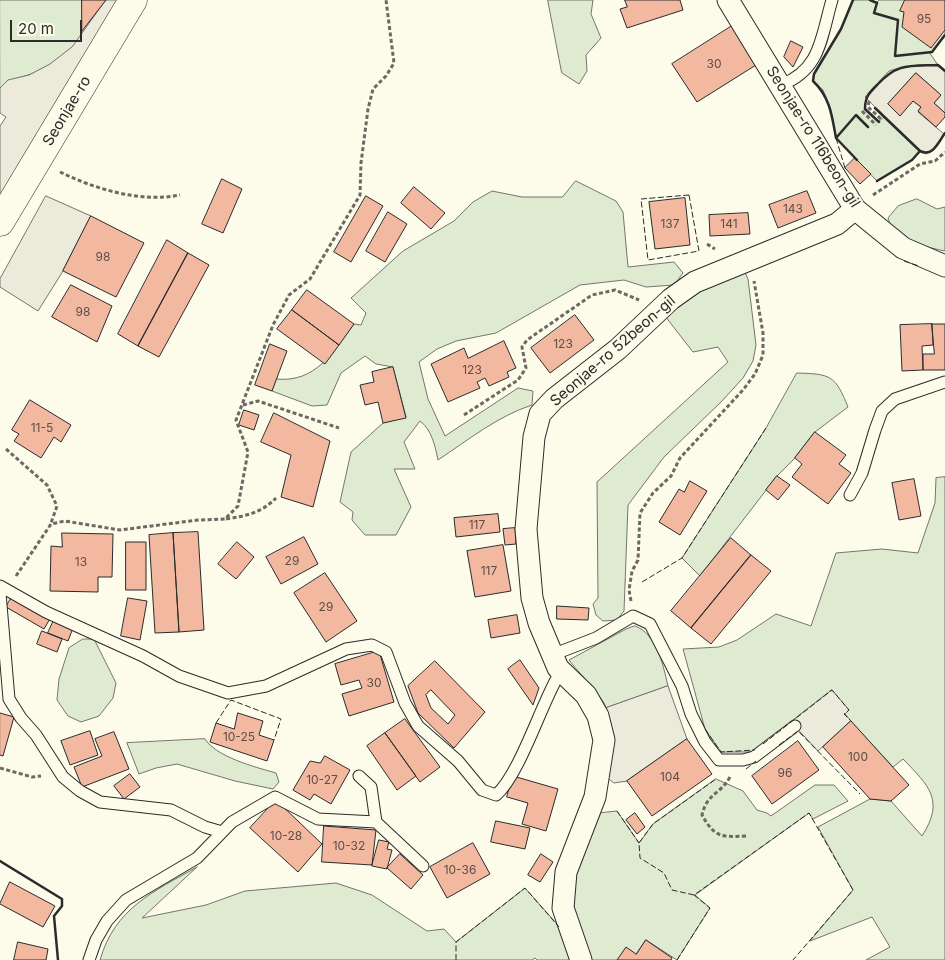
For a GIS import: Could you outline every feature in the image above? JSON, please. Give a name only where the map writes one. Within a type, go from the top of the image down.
[{"type":"street","name":"Seonjae-ro","points":[[0,222],[133,0]]},
{"type":"street","name":"Seonjae-ro 116beon-gil","points":[[728,0],[856,209],[903,248],[945,266]]},
{"type":"street","name":"Seonjae-ro 52beon-gil","points":[[581,960],[563,908],[566,872],[596,797],[604,740],[598,716],[586,695],[555,662],[538,623],[532,598],[526,529],[534,437],[540,414],[554,399],[618,349],[672,299],[695,282],[837,224],[856,209]]},
{"type":"lane","points":[[781,86],[797,79],[816,56],[832,0]]},
{"type":"lane","points":[[850,495],[862,473],[874,430],[882,411],[895,399],[945,382]]},
{"type":"lane","points":[[0,586],[46,612],[143,656],[179,676],[228,693],[266,686],[346,650],[372,645],[386,652],[405,703],[418,726],[458,761],[482,790],[496,795],[504,788],[557,678],[555,662],[633,616],[650,624],[682,686],[691,714],[705,742],[719,760],[743,760],[754,757],[794,726]]},
{"type":"lane","points":[[0,593],[9,699],[21,718],[36,735],[56,767],[80,790],[100,802],[171,810],[222,832]]},
{"type":"lane","points":[[359,776],[371,787],[376,822],[423,866]]},
{"type":"lane","points":[[89,960],[96,940],[107,921],[126,900],[197,858],[232,822],[275,797],[318,818],[376,822]]},
{"type":"path","points":[[226,519],[238,506],[244,482],[248,452],[236,420],[274,325],[289,296],[310,280],[360,195],[361,164],[368,109],[373,89],[386,76],[394,63],[386,0]]},
{"type":"path","points":[[869,101],[868,107],[881,119]]},
{"type":"path","points":[[862,111],[876,125]]},
{"type":"path","points":[[856,209],[869,198],[920,164],[935,161],[945,151]]},
{"type":"path","points":[[37,160],[62,173],[119,193],[151,197],[180,194]]},
{"type":"path","points":[[633,616],[629,590],[632,571],[638,560],[640,513],[653,492],[671,476],[680,458],[743,390],[755,374],[763,355],[763,333],[757,306],[754,271],[762,255]]},
{"type":"path","points":[[464,415],[518,380],[526,368],[522,347],[527,340],[592,296],[615,290],[639,300],[655,302],[672,299]]},
{"type":"path","points":[[242,405],[258,401],[338,428]]},
{"type":"path","points":[[6,449],[47,485],[57,506],[51,524],[16,576],[11,580]]},
{"type":"path","points":[[51,524],[65,521],[120,530],[198,520],[226,519],[252,514],[265,509],[276,498]]},
{"type":"path","points":[[0,768],[32,777],[46,776],[56,767]]},
{"type":"path","points":[[733,772],[725,786],[705,802],[702,814],[710,829],[722,837],[746,836]]},
{"type":"green space","points":[[0,0],[82,0],[83,28],[79,39],[67,53],[52,64],[10,81],[0,88]]},
{"type":"green space","points":[[548,0],[593,0],[591,14],[601,38],[586,55],[587,71],[579,84],[562,73]]},
{"type":"green space","points":[[853,0],[877,2],[879,0],[945,0],[945,35],[932,52],[929,52],[938,65],[911,66],[897,69],[884,78],[867,99],[865,109],[878,122],[884,117],[920,151],[912,160],[877,181],[836,138],[831,110],[823,90],[813,81],[814,74],[841,29]]},
{"type":"green space","points":[[576,181],[616,201],[623,212],[628,267],[674,262],[683,273],[674,285],[646,287],[624,280],[580,285],[496,333],[456,341],[437,349],[419,362],[428,399],[445,436],[518,388],[533,391],[532,405],[495,422],[438,460],[430,434],[420,421],[404,442],[415,469],[394,469],[411,507],[396,535],[365,535],[352,520],[353,512],[340,502],[351,452],[383,423],[406,417],[393,367],[376,364],[365,356],[341,373],[327,405],[312,406],[272,391],[276,379],[290,379],[302,376],[313,371],[331,355],[354,324],[361,325],[366,313],[351,298],[403,251],[454,221],[473,202],[492,191],[522,197],[562,197]]},
{"type":"green space","points":[[917,199],[937,209],[945,207],[945,251],[903,238],[891,226],[888,218],[898,206]]},
{"type":"green space","points":[[744,270],[748,279],[756,345],[753,361],[743,378],[722,401],[664,457],[628,505],[624,611],[617,620],[603,621],[596,615],[593,604],[598,598],[597,482],[728,362],[718,347],[693,352],[665,316],[693,291]]},
{"type":"green space","points":[[797,373],[817,374],[830,378],[839,388],[848,407],[815,432],[795,458],[777,476],[700,576],[682,558],[766,428]]},
{"type":"green space","points":[[945,477],[945,960],[866,960],[890,947],[872,917],[810,941],[853,890],[818,827],[870,799],[891,801],[922,836],[929,823],[933,803],[927,786],[903,759],[893,767],[844,714],[848,710],[832,690],[752,752],[721,752],[705,729],[683,649],[719,647],[737,640],[776,614],[811,626],[836,553],[882,549],[918,553],[935,503],[936,478]]},
{"type":"green space","points":[[635,626],[643,630],[654,643],[668,686],[606,708],[596,691],[569,660]]},
{"type":"green space","points":[[83,639],[94,639],[116,683],[113,698],[99,716],[81,722],[68,716],[57,700],[59,679],[69,648]]},
{"type":"green space","points":[[205,739],[210,745],[227,756],[276,773],[279,782],[273,789],[235,781],[177,764],[139,774],[127,743]]},
{"type":"green space","points":[[716,779],[743,791],[757,810],[771,816],[815,785],[834,785],[848,801],[813,819],[809,813],[695,895],[710,908],[677,960],[646,940],[636,954],[617,960],[589,960],[574,915],[572,878],[598,813],[617,811],[639,843],[653,824]]},
{"type":"green space","points":[[197,867],[142,918],[206,905],[245,891],[336,883],[372,895],[427,931],[444,929],[456,942],[525,888],[557,924],[571,960],[537,960],[535,958],[532,960],[100,960],[115,927],[126,914],[151,894]]},
{"type":"shaded area","points":[[106,0],[121,0],[0,198],[0,126],[6,117],[0,113],[0,88],[8,80],[29,75],[50,64],[72,47]]},
{"type":"shaded area","points":[[938,65],[945,71],[945,113],[934,103],[941,95],[916,73],[888,104],[900,115],[913,101],[921,107],[918,112],[944,134],[931,152],[926,154],[920,151],[865,97],[889,71],[902,67]]},
{"type":"shaded area","points":[[46,196],[91,216],[63,271],[38,311],[0,287],[0,279]]},
{"type":"shaded area","points":[[668,686],[687,739],[627,781],[614,783],[606,777],[606,708]]},
{"type":"shaded area","points":[[832,690],[849,710],[845,714],[851,721],[818,751],[791,722]]},
{"type":"building","points":[[82,0],[106,0],[82,31]]},
{"type":"building","points":[[625,0],[680,0],[683,10],[627,28],[620,9],[627,7]]},
{"type":"building","points":[[905,0],[945,0],[945,30],[931,48],[902,27],[904,12],[900,11]]},
{"type":"building","points":[[732,26],[756,65],[697,102],[672,64]]},
{"type":"building","points":[[791,41],[803,47],[793,67],[784,57]]},
{"type":"building","points":[[916,73],[941,95],[934,103],[945,113],[945,117],[936,127],[918,111],[921,107],[913,101],[900,116],[888,104]]},
{"type":"building","points":[[855,158],[871,174],[860,184],[845,168]]},
{"type":"building","points":[[222,179],[242,189],[223,233],[202,224]]},
{"type":"building","points":[[414,187],[445,213],[431,229],[401,203]]},
{"type":"building","points":[[807,191],[816,213],[778,228],[769,205]]},
{"type":"building","points":[[366,196],[383,206],[351,262],[334,252]]},
{"type":"building","points":[[685,198],[690,245],[655,249],[649,202]]},
{"type":"building","points":[[388,212],[407,224],[385,262],[366,251]]},
{"type":"building","points":[[748,213],[750,234],[710,236],[709,215]]},
{"type":"building","points":[[91,216],[144,243],[116,297],[63,271]]},
{"type":"building","points":[[167,240],[188,253],[138,346],[118,334]]},
{"type":"building","points":[[188,253],[209,265],[159,357],[138,346]]},
{"type":"building","points":[[71,285],[112,306],[97,342],[52,317]]},
{"type":"building","points":[[307,290],[354,324],[339,345],[292,310]]},
{"type":"building","points":[[292,310],[339,345],[325,364],[277,329]]},
{"type":"building","points":[[575,315],[594,340],[550,373],[531,348]]},
{"type":"building","points":[[932,324],[933,345],[922,346],[923,370],[902,371],[900,325]]},
{"type":"building","points":[[932,324],[945,324],[945,370],[923,370],[923,354],[934,354]]},
{"type":"building","points":[[504,341],[516,368],[507,372],[509,377],[489,386],[485,378],[477,382],[480,388],[448,402],[431,364],[464,348],[468,358]]},
{"type":"building","points":[[270,344],[287,351],[272,391],[255,385]]},
{"type":"building","points":[[393,367],[406,418],[383,423],[378,402],[365,405],[360,385],[374,382],[372,372]]},
{"type":"building","points":[[30,400],[71,425],[61,442],[54,437],[41,458],[14,441],[19,434],[12,430]]},
{"type":"building","points":[[244,410],[259,415],[254,430],[239,425]]},
{"type":"building","points":[[274,413],[330,441],[313,507],[281,497],[291,455],[261,442]]},
{"type":"building","points":[[815,432],[846,455],[839,464],[851,473],[828,504],[792,477],[802,464],[795,458]]},
{"type":"building","points":[[777,476],[790,485],[778,500],[766,490]]},
{"type":"building","points":[[914,479],[921,516],[899,520],[892,483]]},
{"type":"building","points":[[690,481],[707,491],[680,535],[659,522],[679,489],[684,492]]},
{"type":"building","points":[[498,514],[500,532],[456,537],[454,518]]},
{"type":"building","points":[[515,528],[516,544],[505,545],[503,529]]},
{"type":"building","points":[[198,532],[204,630],[179,632],[173,533]]},
{"type":"building","points":[[62,533],[113,534],[112,577],[98,577],[98,592],[50,591],[51,546],[62,547]]},
{"type":"building","points":[[173,533],[179,632],[155,633],[149,535]]},
{"type":"building","points":[[304,537],[318,564],[281,584],[266,557]]},
{"type":"building","points":[[731,538],[751,555],[691,628],[671,611]]},
{"type":"building","points":[[126,542],[146,542],[146,590],[126,590]]},
{"type":"building","points":[[237,542],[254,557],[236,579],[218,564]]},
{"type":"building","points":[[503,545],[511,591],[475,597],[467,551]]},
{"type":"building","points":[[751,555],[771,571],[711,644],[691,628]]},
{"type":"building","points":[[325,573],[357,621],[326,642],[294,593]]},
{"type":"building","points":[[13,595],[51,617],[44,629],[6,607]]},
{"type":"building","points":[[128,598],[147,601],[140,640],[121,636]]},
{"type":"building","points":[[557,606],[589,608],[588,620],[557,619]]},
{"type":"building","points":[[517,615],[520,633],[491,638],[488,620]]},
{"type":"building","points":[[54,620],[73,628],[68,641],[48,633]]},
{"type":"building","points":[[42,631],[62,639],[57,652],[37,644]]},
{"type":"building","points":[[379,651],[394,702],[349,716],[342,694],[362,688],[359,680],[341,685],[335,664]]},
{"type":"building","points":[[520,660],[539,688],[533,705],[508,669]]},
{"type":"building","points":[[435,661],[485,712],[454,748],[418,713],[408,686]],"holes":[[[431,690],[455,715],[448,724],[431,708],[426,695]]]},
{"type":"building","points":[[0,713],[14,717],[3,756],[0,755]]},
{"type":"building","points":[[238,713],[263,721],[259,735],[274,740],[267,761],[210,742],[216,723],[234,729]]},
{"type":"building","points":[[405,719],[440,767],[420,782],[385,733]]},
{"type":"building","points":[[851,721],[909,785],[891,801],[870,799],[823,747]]},
{"type":"building","points":[[90,731],[98,755],[70,765],[61,741]]},
{"type":"building","points":[[114,732],[129,769],[82,787],[74,767],[102,756],[95,739]]},
{"type":"building","points":[[385,733],[416,776],[397,790],[367,746]]},
{"type":"building","points":[[687,739],[712,774],[652,816],[627,781]]},
{"type":"building","points":[[798,741],[819,770],[772,804],[752,776]]},
{"type":"building","points":[[325,756],[350,770],[331,804],[314,794],[310,800],[293,790],[310,761],[320,763]]},
{"type":"building","points":[[130,774],[140,787],[124,799],[114,786]]},
{"type":"building","points":[[513,776],[558,789],[546,831],[522,824],[528,803],[507,797]]},
{"type":"building","points":[[276,800],[322,844],[298,872],[250,828]]},
{"type":"building","points":[[635,813],[645,827],[637,834],[626,820]]},
{"type":"building","points":[[496,821],[530,828],[525,849],[491,842]]},
{"type":"building","points":[[324,826],[376,830],[372,865],[322,862]]},
{"type":"building","points":[[379,840],[389,842],[387,849],[392,850],[387,869],[372,866]]},
{"type":"building","points":[[473,843],[490,874],[447,898],[430,867]]},
{"type":"building","points":[[400,854],[423,875],[411,889],[387,868]]},
{"type":"building","points":[[541,854],[553,862],[540,882],[528,875]]},
{"type":"building","points":[[10,882],[55,906],[43,927],[0,904]]},
{"type":"building","points":[[646,940],[672,958],[671,960],[617,960],[626,947],[636,954]]},
{"type":"building","points":[[18,942],[48,949],[46,960],[14,960]]},
{"type":"fence","points":[[836,138],[845,168]]},
{"type":"fence","points":[[689,195],[699,251],[648,260],[641,199],[689,195]]},
{"type":"fence","points":[[904,261],[919,266]]},
{"type":"fence","points":[[642,582],[682,558],[766,428]]},
{"type":"fence","points":[[763,744],[832,690],[849,710],[844,714],[851,721]]},
{"type":"fence","points":[[216,723],[231,700],[281,719],[274,740]]},
{"type":"fence","points":[[705,729],[721,752],[755,750]]},
{"type":"fence","points":[[779,745],[798,731],[860,794]]},
{"type":"fence","points":[[746,769],[756,761]]},
{"type":"fence","points":[[694,895],[672,890],[664,873],[640,858],[639,843],[653,824],[716,779]]},
{"type":"fence","points":[[617,811],[639,843]]},
{"type":"fence","points":[[677,960],[710,908],[694,895],[809,813],[853,890],[793,960]]},
{"type":"fence","points":[[456,960],[456,942],[525,888],[559,927]]},
{"type":"wall","points":[[836,138],[827,100],[813,81],[814,74],[841,29],[853,0]]},
{"type":"wall","points":[[870,0],[877,3],[874,13],[898,20],[895,56],[932,52],[945,35]]},
{"type":"wall","points":[[879,122],[865,109],[865,105],[870,93],[884,78],[897,69],[911,66],[938,65],[945,71]]},
{"type":"wall","points":[[875,108],[920,151],[932,151],[945,133]]},
{"type":"wall","points":[[857,160],[836,138],[856,115],[868,127]]},
{"type":"wall","points":[[877,181],[912,160],[920,151]]},
{"type":"wall","points":[[0,861],[62,899],[62,906],[54,916],[58,960]]}]
